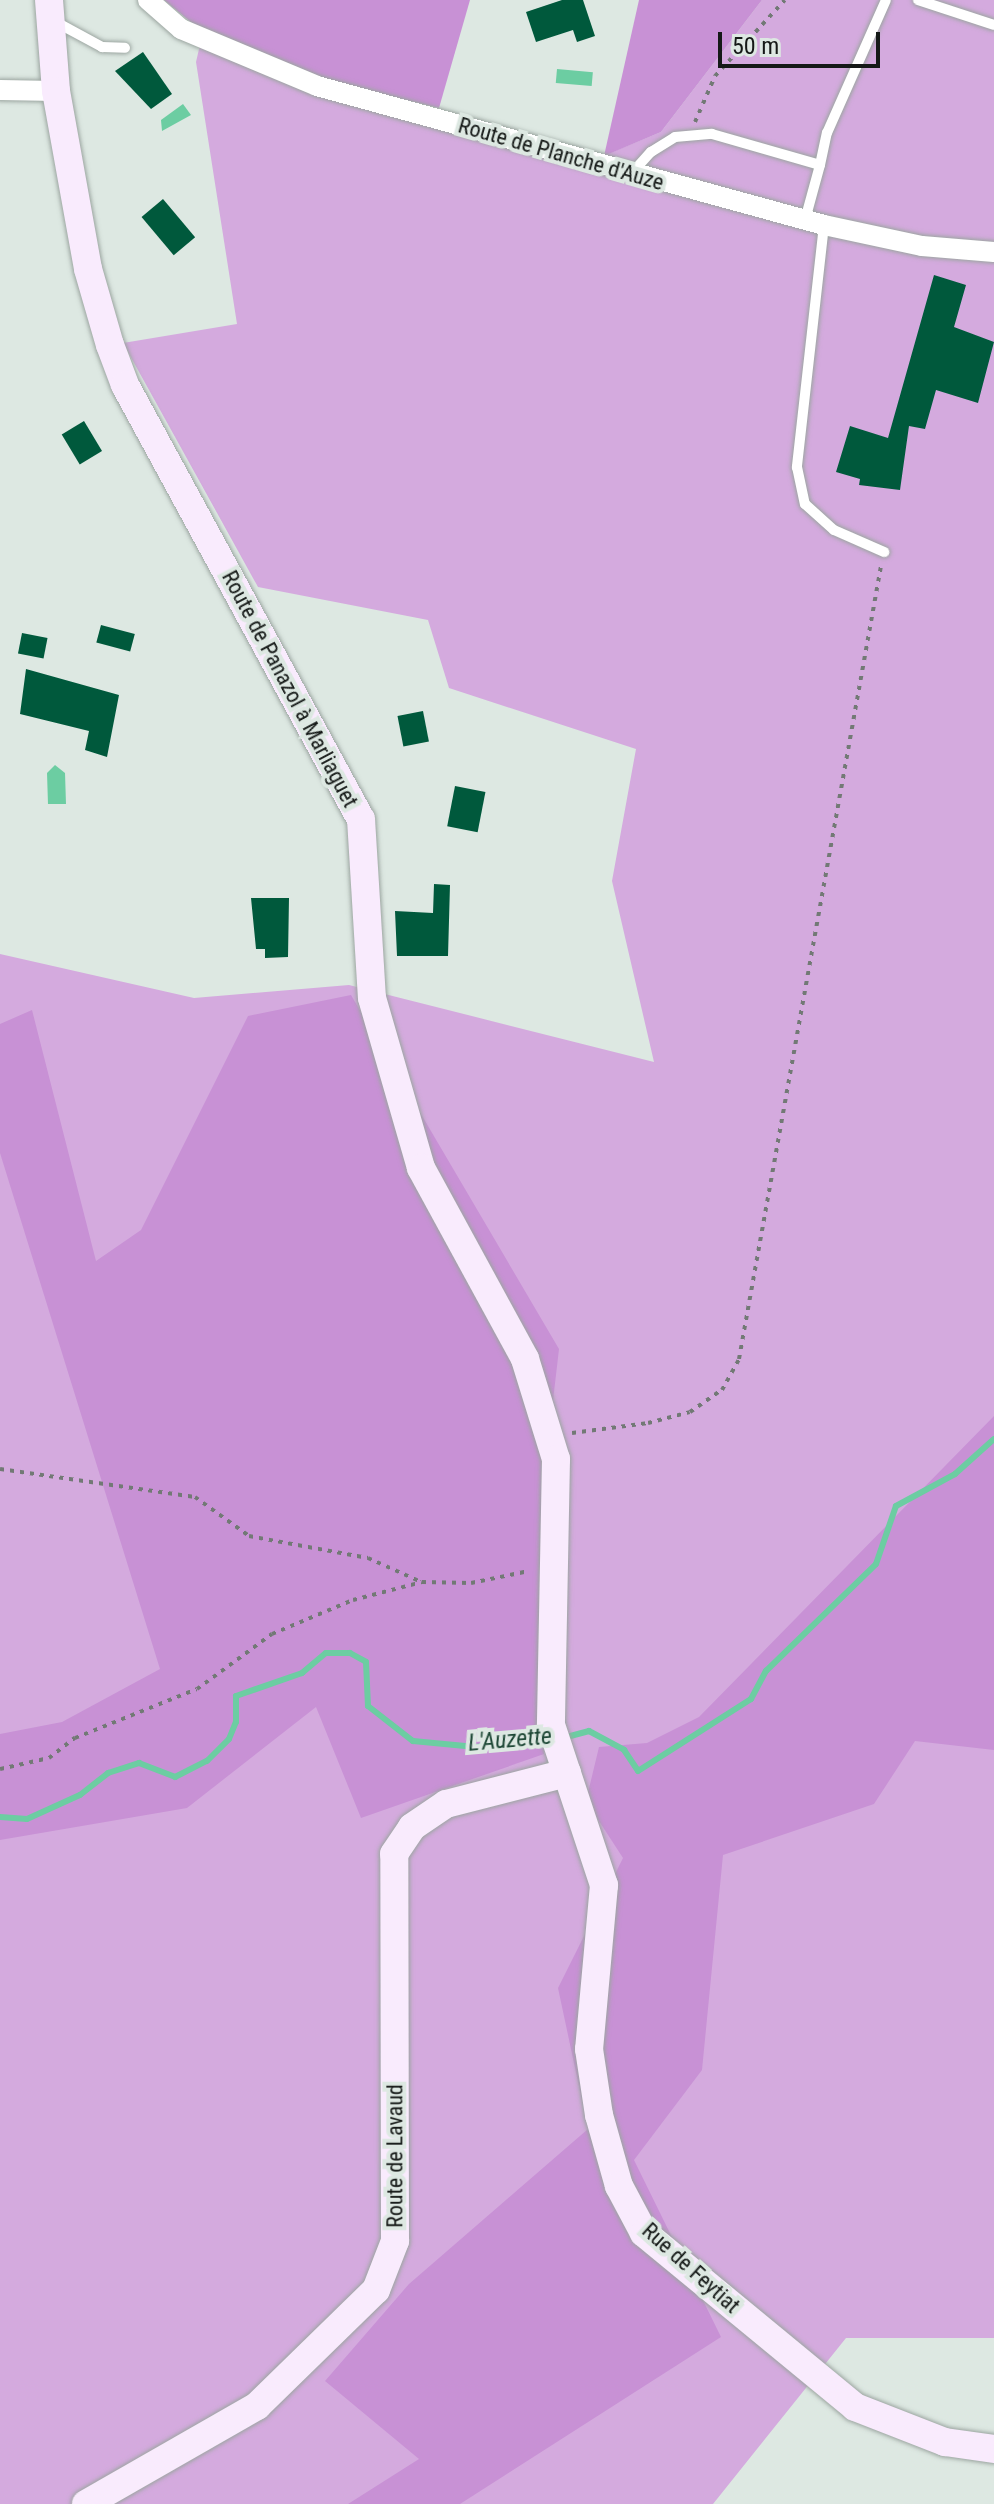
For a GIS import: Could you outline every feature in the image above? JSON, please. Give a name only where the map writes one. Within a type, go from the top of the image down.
[{"type":"street","name":"Route de Planche d'Auze","points":[[148,0],[181,29],[317,86],[815,222],[922,246],[994,252]]},
{"type":"street","name":"Route de Panazol à Marliaguet","points":[[48,10],[56,91],[88,269],[110,345],[125,385],[361,819],[372,998],[421,1168],[525,1359],[556,1459],[551,1566],[551,1725],[563,1765]]},
{"type":"street","points":[[0,90],[56,91]]},
{"type":"street","name":"Rue de Feytiat","points":[[563,1765],[604,1885],[589,2049],[599,2115],[619,2186],[644,2233],[855,2407],[945,2442],[994,2449]]},
{"type":"street","name":"Route de Lavaud","points":[[86,2504],[257,2406],[376,2290],[395,2241],[394,1854],[412,1827],[446,1804],[563,1765]]},
{"type":"lane","points":[[884,552],[834,530],[805,504],[797,467],[820,165],[827,133],[886,0]]},
{"type":"lane","points":[[918,0],[994,25]]},
{"type":"lane","points":[[48,10],[110,50],[125,48]]},
{"type":"lane","points":[[631,174],[651,152],[692,132],[820,165]]},
{"type":"path","points":[[692,132],[715,76],[785,0]]},
{"type":"path","points":[[549,1436],[648,1423],[690,1412],[722,1390],[739,1359],[884,552]]},
{"type":"path","points":[[0,1469],[195,1497],[249,1536],[368,1558],[422,1582]]},
{"type":"path","points":[[0,1769],[49,1758],[75,1738],[197,1689],[272,1634],[353,1600],[422,1582],[471,1583],[551,1566]]},
{"type":"shaded area","points":[[164,0],[470,0],[439,108],[337,83],[203,32]]},
{"type":"shaded area","points":[[639,0],[762,0],[661,132],[604,156]]},
{"type":"shaded area","points":[[762,0],[994,0],[994,2338],[846,2338],[713,2504],[0,2504],[0,954],[194,998],[349,985],[654,1062],[612,881],[636,749],[449,688],[428,620],[258,587],[123,343],[237,324],[196,62],[203,32],[337,83],[603,156],[661,132]]},
{"type":"shaded area","points":[[557,69],[593,72],[592,86],[556,83]]},
{"type":"shaded area","points":[[183,104],[191,115],[162,131],[161,120]]},
{"type":"shaded area","points":[[55,765],[65,773],[66,804],[48,804],[47,773]]},
{"type":"shaded area","points":[[351,995],[559,1349],[546,1461],[544,1754],[361,1818],[316,1707],[187,1808],[0,1840],[0,1734],[62,1722],[160,1669],[0,1153],[0,1024],[32,1010],[96,1261],[141,1230],[248,1016]]},
{"type":"shaded area","points":[[994,1416],[994,1750],[915,1741],[874,1804],[723,1855],[702,2070],[634,2160],[721,2337],[460,2504],[348,2504],[419,2459],[325,2381],[409,2284],[588,2129],[558,1988],[623,1858],[586,1801],[599,1747],[647,1743],[699,1717]]},
{"type":"building","points":[[562,0],[583,0],[595,36],[577,42],[573,30],[536,42],[526,12]]},
{"type":"building","points":[[143,52],[172,94],[151,109],[115,71]]},
{"type":"building","points":[[163,199],[195,237],[174,255],[142,217]]},
{"type":"building","points":[[934,275],[966,285],[954,327],[994,342],[978,403],[936,390],[925,429],[909,426],[900,490],[859,485],[860,479],[836,472],[850,426],[888,438]]},
{"type":"building","points":[[84,421],[102,451],[80,464],[62,434]]},
{"type":"building","points":[[101,625],[135,634],[130,651],[96,642]]},
{"type":"building","points":[[22,633],[48,638],[44,659],[18,654]]},
{"type":"building","points":[[26,669],[119,695],[107,757],[85,750],[89,731],[20,714]]},
{"type":"building","points":[[423,711],[429,741],[403,746],[397,716]]},
{"type":"building","points":[[455,786],[485,792],[478,832],[447,826]]},
{"type":"building","points":[[434,884],[450,885],[448,956],[397,956],[395,911],[433,913]]},
{"type":"building","points":[[251,898],[289,898],[288,957],[265,958],[265,949],[256,949]]},
{"type":"waterway","name":"L'Auzette","points":[[563,1738],[589,1731],[624,1750],[638,1771],[751,1699],[766,1671],[876,1564],[896,1506],[955,1474],[994,1439]]},
{"type":"waterway","name":"L'Auzette","points":[[0,1817],[27,1819],[80,1795],[108,1773],[139,1763],[175,1777],[207,1761],[229,1739],[236,1722],[236,1696],[302,1673],[326,1653],[350,1653],[366,1662],[368,1706],[413,1741],[476,1747],[548,1740]]}]
